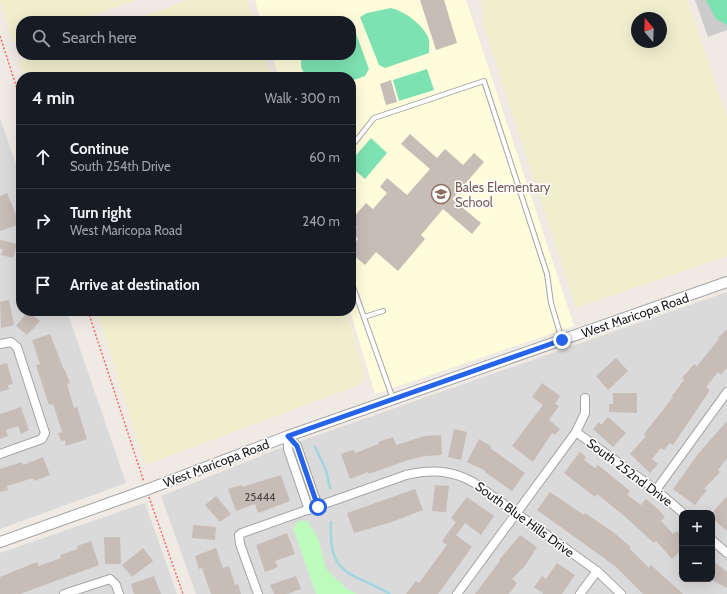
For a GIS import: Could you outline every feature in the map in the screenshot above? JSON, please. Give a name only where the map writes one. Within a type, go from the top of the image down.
[{"type":"street","name":"West Maricopa Road","points":[[0,542],[146,490],[288,436],[727,282]]},
{"type":"street","points":[[0,344],[9,341],[13,342],[17,347],[45,436],[42,439],[0,454]]},
{"type":"street","points":[[656,490],[727,392]]},
{"type":"street","points":[[457,594],[576,432],[585,413],[586,398]]},
{"type":"street","name":"South 252nd Drive","points":[[576,432],[656,490],[679,510]]},
{"type":"street","points":[[288,436],[297,446],[318,507]]},
{"type":"street","points":[[288,436],[288,449],[309,510]]},
{"type":"street","name":"South Blue Hills Drive","points":[[258,594],[240,544],[239,535],[246,531],[417,472],[432,471],[455,473],[473,482],[597,571],[621,594]]},
{"type":"street","points":[[715,543],[727,553]]},
{"type":"street","points":[[580,594],[597,571]]},
{"type":"street","points":[[64,594],[110,579],[116,585],[119,594]]},
{"type":"lane","points":[[356,141],[374,118],[484,81],[547,274],[552,303],[562,340]]},
{"type":"lane","points":[[356,295],[393,400]]},
{"type":"lane","points":[[364,317],[383,311]]},
{"type":"path","points":[[0,36],[16,86]]},
{"type":"path","points":[[90,316],[146,490],[183,594]]},
{"type":"shaded area","name":"Bales Elementary School","points":[[255,0],[466,0],[574,326],[375,394],[352,316],[356,316],[356,72],[277,72],[274,60],[356,60],[356,16],[260,16]]},
{"type":"shaded area","points":[[695,0],[727,0],[727,30],[708,37]]},
{"type":"shaded area","points":[[0,118],[16,164],[16,316],[69,316],[126,483],[0,529]]},
{"type":"shaded area","points":[[727,292],[727,594],[196,594],[161,496],[275,450]]},
{"type":"shaded area","points":[[145,503],[177,594],[0,594],[0,553]]},
{"type":"green space","points":[[0,0],[136,0],[93,16],[16,16],[16,42],[12,42]]},
{"type":"green space","points":[[188,0],[247,0],[252,16],[144,16]]},
{"type":"green space","points":[[482,0],[687,0],[727,117],[727,256],[576,308],[483,24]]},
{"type":"green space","points":[[706,0],[727,0],[727,25],[716,19]]},
{"type":"green space","points":[[391,8],[407,15],[422,27],[429,39],[429,53],[385,68],[379,65],[360,17],[367,13]]},
{"type":"green space","points":[[356,34],[369,69],[365,76],[356,79],[356,72],[304,72],[301,67],[301,60],[356,60]]},
{"type":"green space","points":[[266,60],[269,72],[22,72],[19,61]]},
{"type":"green space","points":[[427,69],[434,90],[399,101],[393,80]]},
{"type":"green space","points":[[371,138],[387,153],[365,179],[356,171],[356,155]]},
{"type":"green space","points":[[99,316],[348,316],[365,374],[361,384],[145,465]]},
{"type":"green space","points":[[299,521],[307,521],[318,538],[326,569],[347,589],[357,594],[316,594],[293,528]]},
{"type":"building","points":[[420,0],[444,0],[457,43],[436,50]]},
{"type":"building","points":[[391,80],[397,102],[386,105],[380,84]]},
{"type":"building","points":[[410,134],[437,158],[445,149],[463,165],[474,153],[484,162],[452,199],[481,223],[472,234],[443,209],[421,235],[425,239],[398,271],[376,252],[365,265],[356,257],[356,241],[358,239],[356,237],[356,214],[366,203],[373,209],[387,193],[380,187],[387,178],[407,195],[430,169],[401,144]]},
{"type":"building","points":[[7,193],[16,214],[16,225],[0,231],[0,196]]},
{"type":"building","points":[[0,240],[16,244],[13,258],[1,255],[3,249],[0,249]]},
{"type":"building","points":[[9,300],[14,325],[1,328],[0,302]]},
{"type":"building","points":[[24,316],[34,316],[40,321],[27,335],[16,326]]},
{"type":"building","points":[[727,329],[727,367],[721,375],[718,372],[706,387],[710,390],[673,445],[670,443],[664,450],[661,448],[652,459],[658,464],[650,473],[630,454],[646,436],[644,434],[673,397],[672,396],[684,380],[682,378],[694,364],[697,366],[719,339],[718,338]]},
{"type":"building","points":[[50,334],[70,383],[67,384],[74,408],[77,407],[87,439],[66,446],[65,440],[61,441],[58,433],[62,432],[53,404],[49,405],[36,365],[40,364],[32,340]]},
{"type":"building","points":[[616,358],[628,371],[608,390],[596,376]]},
{"type":"building","points":[[7,363],[13,384],[8,385],[9,389],[0,392],[0,365]]},
{"type":"building","points":[[542,383],[560,396],[555,404],[559,406],[549,420],[560,429],[555,435],[552,433],[533,462],[512,446],[543,405],[532,397]]},
{"type":"building","points":[[613,393],[637,393],[637,413],[609,412],[609,404],[613,404]]},
{"type":"building","points":[[21,407],[29,430],[21,434],[18,426],[6,430],[8,436],[0,439],[0,414]]},
{"type":"building","points":[[608,417],[626,433],[613,447],[593,429],[599,422],[601,425]]},
{"type":"building","points":[[727,421],[727,458],[718,470],[720,472],[704,489],[707,490],[695,505],[673,489],[698,454]]},
{"type":"building","points":[[454,429],[467,432],[461,460],[448,457]]},
{"type":"building","points":[[441,435],[442,455],[425,456],[408,460],[350,479],[341,454],[353,450],[355,453],[379,444],[378,442],[393,437],[396,445],[425,436]]},
{"type":"building","points":[[479,439],[491,446],[490,448],[525,473],[512,491],[485,472],[486,471],[467,462]]},
{"type":"building","points":[[580,452],[586,457],[584,460],[595,468],[598,465],[630,491],[627,495],[641,505],[646,499],[658,509],[665,517],[661,521],[673,534],[677,531],[679,533],[679,552],[672,559],[656,541],[654,543],[597,494],[595,497],[564,473]]},
{"type":"building","points":[[43,457],[50,475],[34,481],[33,478],[7,486],[8,490],[0,492],[0,469],[22,462],[23,465]]},
{"type":"building","points":[[281,475],[290,501],[258,513],[255,504],[236,511],[228,489],[241,485],[242,487]]},
{"type":"building","points":[[435,485],[449,486],[446,512],[432,511]]},
{"type":"building","points":[[415,489],[423,510],[392,522],[354,533],[347,513]]},
{"type":"building","points":[[550,492],[613,532],[631,547],[629,548],[649,568],[651,565],[683,594],[643,594],[615,566],[537,510]]},
{"type":"building","points":[[216,496],[231,514],[220,522],[205,505]]},
{"type":"building","points":[[727,496],[727,531],[715,521],[715,510]]},
{"type":"building","points":[[467,497],[494,516],[481,535],[465,523],[456,535],[472,547],[438,594],[406,594],[416,581],[419,583],[447,545],[442,541],[456,522],[451,518]]},
{"type":"building","points":[[193,525],[216,527],[215,540],[192,538]]},
{"type":"building","points":[[287,533],[295,554],[275,561],[278,567],[265,572],[256,545]]},
{"type":"building","points":[[520,535],[537,547],[525,566],[512,579],[517,583],[509,594],[475,594],[500,561],[499,560]]},
{"type":"building","points":[[104,537],[120,537],[121,564],[105,564]]},
{"type":"building","points":[[91,541],[99,565],[20,594],[0,594],[0,577],[37,562],[39,566],[61,558],[60,555],[78,549],[77,546]]},
{"type":"building","points":[[143,548],[153,561],[132,577],[122,565]]},
{"type":"building","points":[[216,548],[223,568],[229,566],[235,585],[238,584],[241,594],[211,594],[202,568],[199,569],[195,556]]},
{"type":"building","points":[[715,562],[727,572],[727,588],[715,582]]},
{"type":"building","points":[[557,563],[575,575],[562,594],[544,594],[534,587],[542,576],[546,579]]},
{"type":"building","points":[[154,576],[161,594],[134,594],[131,584]]},
{"type":"building","points":[[296,576],[301,589],[287,594],[274,594],[270,585]]},
{"type":"waterway","points":[[315,447],[326,470],[330,488]]},
{"type":"waterway","points":[[331,522],[333,553],[338,563],[344,570],[353,576],[390,594]]},
{"type":"place","name":"Bales Elementary School","points":[[441,194]]},
{"type":"route","points":[[318,507],[297,446],[288,436],[562,340]]}]
